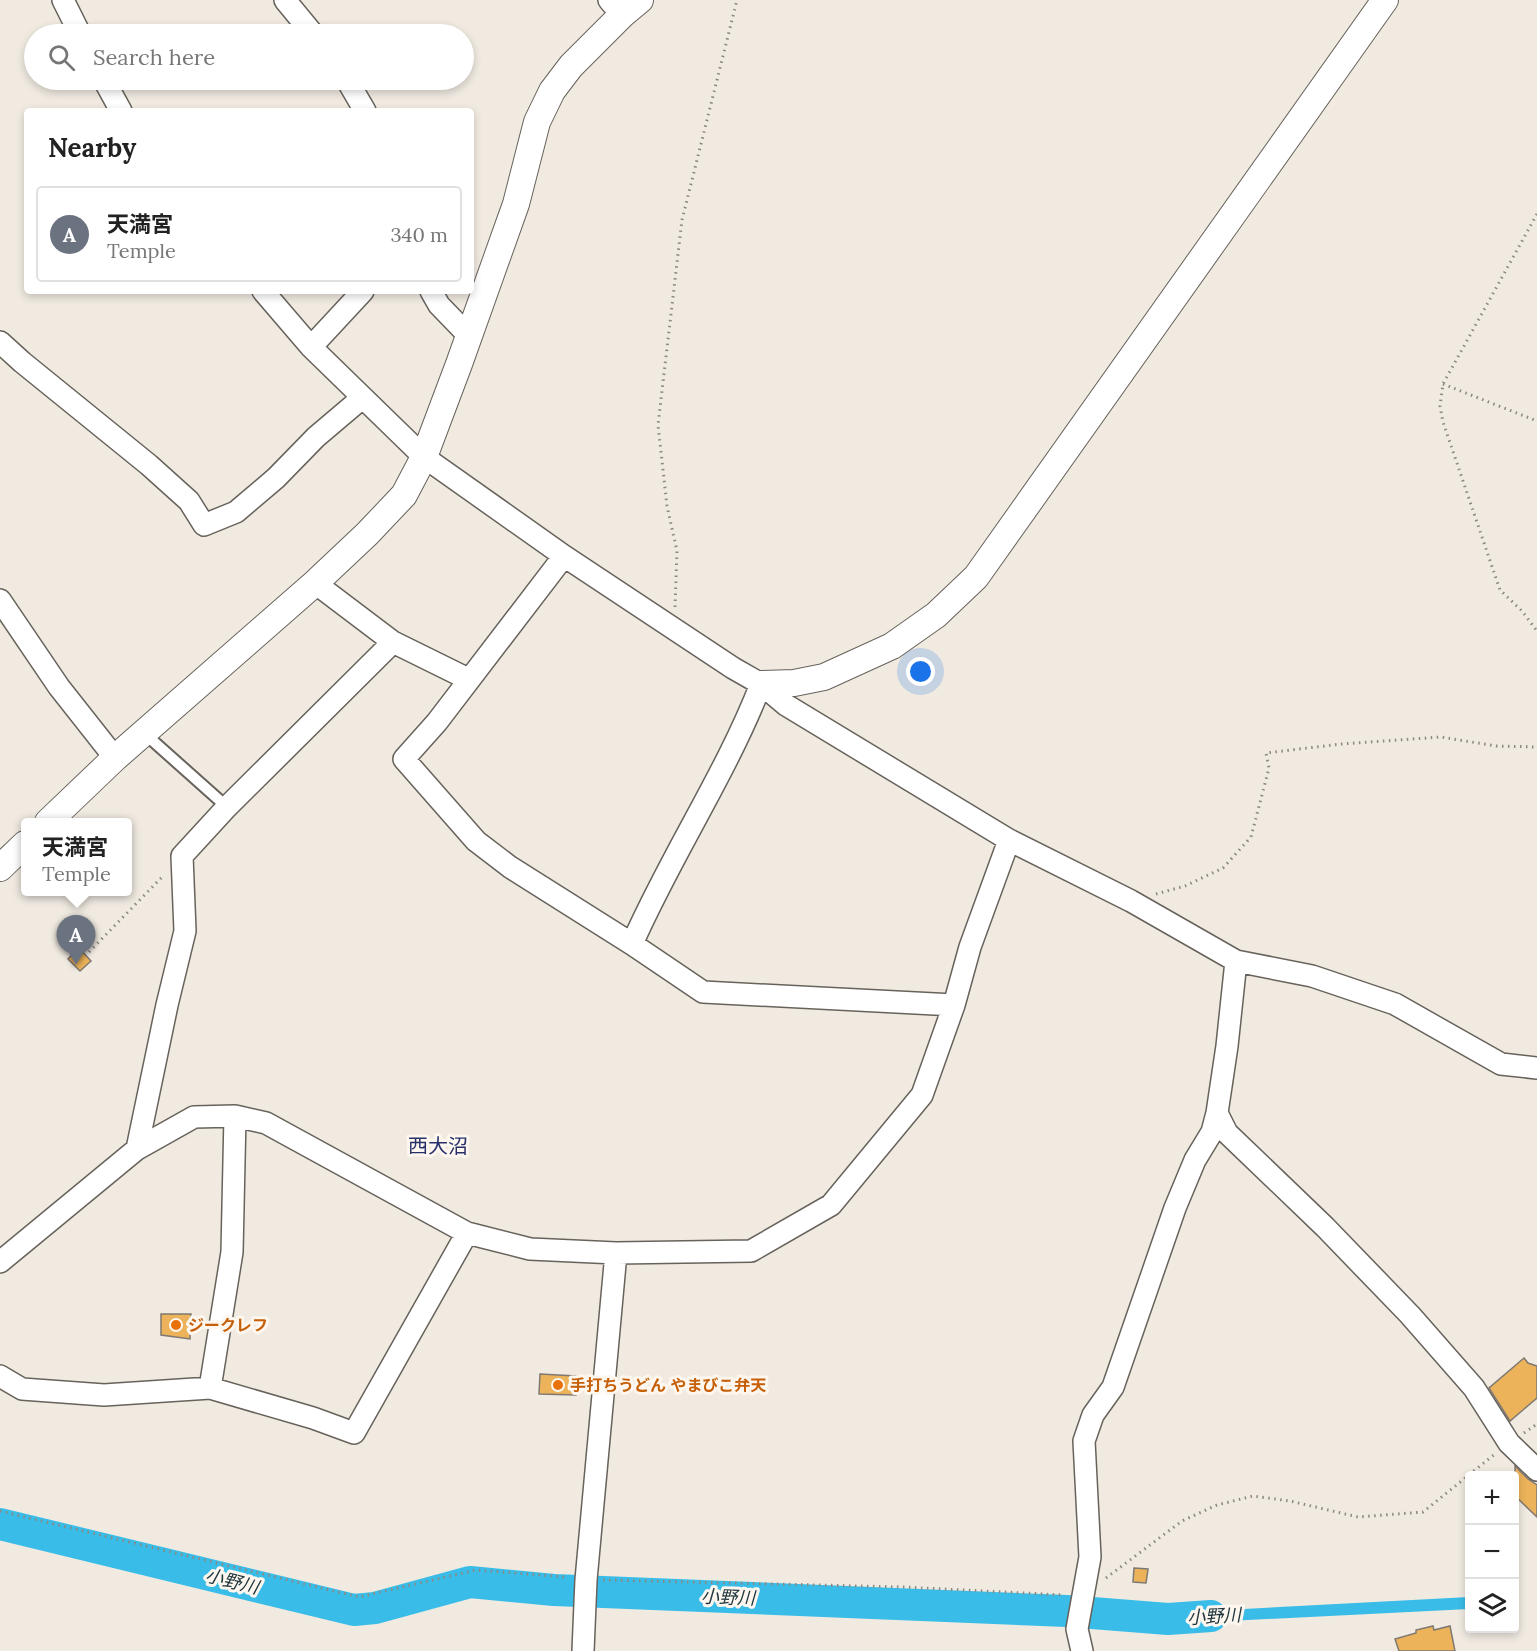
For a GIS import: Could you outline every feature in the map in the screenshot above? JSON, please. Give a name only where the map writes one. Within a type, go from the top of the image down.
[{"type":"street","points":[[63,0],[75,24]]},
{"type":"street","points":[[285,0],[305,24]]},
{"type":"street","points":[[761,684],[794,683],[824,677],[892,646],[936,615],[976,577],[1385,0]]},
{"type":"street","points":[[52,818],[115,758],[315,583],[404,495],[424,457],[516,204],[537,122],[552,91],[624,5]]},
{"type":"street","points":[[109,90],[119,108]]},
{"type":"street","points":[[353,90],[363,108]]},
{"type":"street","points":[[265,294],[311,347],[424,457],[564,556],[733,668],[761,684],[786,705],[1009,840],[1131,901],[1236,961],[1312,976],[1395,1004],[1501,1064],[1537,1068]]},
{"type":"street","points":[[311,347],[360,294]]},
{"type":"street","points":[[433,294],[439,305],[468,335]]},
{"type":"street","points":[[0,342],[49,385],[149,465],[189,501],[204,525],[236,512],[276,478],[316,437],[362,398]]},
{"type":"street","points":[[564,556],[437,722],[404,759],[476,841],[510,867],[703,992],[954,1005]]},
{"type":"street","points":[[315,583],[393,642],[468,679]]},
{"type":"street","points":[[0,600],[59,687],[115,758]]},
{"type":"street","points":[[137,1149],[185,931],[182,856],[227,807],[393,642]]},
{"type":"street","points":[[632,944],[646,912],[705,805],[750,714],[761,684]]},
{"type":"street","points":[[0,1262],[137,1149],[194,1117],[235,1116],[266,1123],[467,1233],[530,1249],[616,1253],[751,1251],[831,1205],[922,1095],[954,1005],[970,947],[1009,840]]},
{"type":"street","points":[[0,868],[21,848]]},
{"type":"street","points":[[1082,1651],[1077,1629],[1090,1557],[1084,1442],[1093,1415],[1113,1387],[1122,1366],[1175,1208],[1195,1160],[1212,1132],[1227,1046],[1236,961]]},
{"type":"street","points":[[1216,1113],[1227,1133],[1325,1227],[1410,1315],[1474,1388],[1509,1443],[1537,1470]]},
{"type":"street","points":[[210,1388],[232,1252],[235,1116]]},
{"type":"street","points":[[0,1376],[22,1389],[104,1395],[210,1388],[314,1418],[354,1433],[467,1233]]},
{"type":"street","points":[[583,1651],[586,1580],[616,1253]]},
{"type":"lane","points":[[144,733],[227,807]]},
{"type":"path","points":[[671,627],[675,611],[677,552],[667,506],[658,425],[682,220],[737,0]]},
{"type":"path","points":[[1537,214],[1443,384],[1440,406],[1443,422],[1500,590],[1522,611],[1537,631]]},
{"type":"path","points":[[1443,384],[1537,421]]},
{"type":"path","points":[[1131,901],[1185,886],[1223,868],[1251,837],[1269,768],[1266,753],[1341,744],[1442,737],[1496,746],[1537,747]]},
{"type":"path","points":[[89,952],[182,856]]},
{"type":"path","points":[[0,1511],[359,1597],[476,1570],[544,1574],[586,1580],[903,1587],[1083,1598],[1136,1554],[1182,1521],[1217,1506],[1253,1496],[1290,1501],[1358,1517],[1423,1512],[1509,1443]]},
{"type":"water","points":[[1465,1597],[1465,1609],[1169,1624],[1168,1613]]},
{"type":"building","points":[[79,948],[91,961],[80,971],[68,959]]},
{"type":"building","name":"ジークレフ","points":[[161,1314],[191,1314],[190,1339],[161,1335]]},
{"type":"building","points":[[1524,1358],[1528,1363],[1537,1366],[1537,1398],[1510,1421],[1489,1388]]},
{"type":"building","name":"手打ちうどん やまびこ弁天","points":[[540,1374],[576,1376],[576,1395],[539,1394]]},
{"type":"building","points":[[1515,1466],[1537,1485],[1537,1517],[1519,1500],[1519,1471],[1515,1471]]},
{"type":"building","points":[[1134,1568],[1148,1569],[1146,1583],[1133,1582]]},
{"type":"building","points":[[1433,1626],[1434,1630],[1450,1626],[1455,1651],[1399,1651],[1395,1639]]},
{"type":"waterway","name":"小野川","points":[[0,1524],[354,1610],[375,1608],[470,1582],[554,1590],[1067,1611],[1168,1619],[1211,1616]]},
{"type":"place","name":"天満宮","points":[[76,965]]},
{"type":"place","name":"ジークレフ","points":[[176,1325]]},
{"type":"place","name":"手打ちうどん やまびこ弁天","points":[[558,1385]]},
{"type":"district","name":"西大沼","points":[[438,1145]]}]
